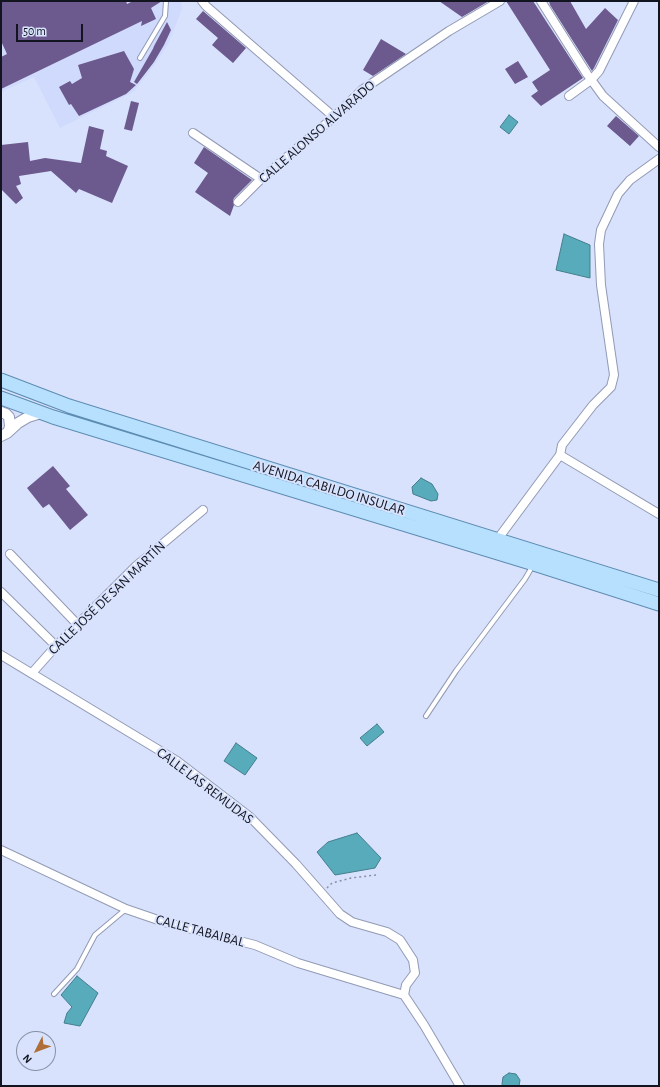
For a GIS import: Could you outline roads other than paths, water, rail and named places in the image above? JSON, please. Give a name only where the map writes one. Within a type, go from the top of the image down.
[{"type":"main road","name":"AVENIDA CABILDO INSULAR","points":[[1,380],[69,406],[659,590]]},
{"type":"main road","name":"AVENIDA CABILDO INSULAR","points":[[1,398],[41,413],[534,564],[659,604]]},
{"type":"street","name":"CALLE ALONSO ALVARADO","points":[[238,202],[261,179],[334,117],[362,90],[449,31],[500,1]]},
{"type":"street","points":[[541,1],[591,80],[603,96],[659,147]]},
{"type":"street","points":[[569,96],[591,80],[599,71],[634,1]]},
{"type":"street","points":[[204,4],[334,117]]},
{"type":"street","points":[[193,133],[261,179]]},
{"type":"street","points":[[497,540],[560,454],[562,445],[593,405],[611,387],[614,375],[601,285],[599,244],[601,230],[618,194],[630,180],[659,159]]},
{"type":"street","points":[[1,412],[9,417],[10,426],[5,433]]},
{"type":"street","points":[[5,433],[18,422],[41,413]]},
{"type":"street","points":[[560,454],[659,514]]},
{"type":"street","name":"CALLE JOSÉ DE SAN MARTÍN","points":[[32,673],[56,646],[136,566],[203,510]]},
{"type":"street","points":[[10,554],[78,625]]},
{"type":"street","points":[[1,592],[56,646]]},
{"type":"street","name":"CALLE LAS REMUDAS","points":[[1,655],[177,760],[250,817],[296,864],[340,914],[352,922],[386,932],[400,940],[413,960],[415,973],[406,985],[404,995]]},
{"type":"street","name":"CALLE TABAIBAL","points":[[1,850],[126,909],[164,922],[255,945],[298,963],[404,995]]},
{"type":"street","points":[[404,995],[424,1025],[460,1086]]},
{"type":"lane","points":[[140,58],[165,16],[166,1]]},
{"type":"lane","points":[[426,716],[456,670],[525,579],[534,564]]},
{"type":"lane","points":[[54,994],[77,969],[95,935],[126,909]]}]
